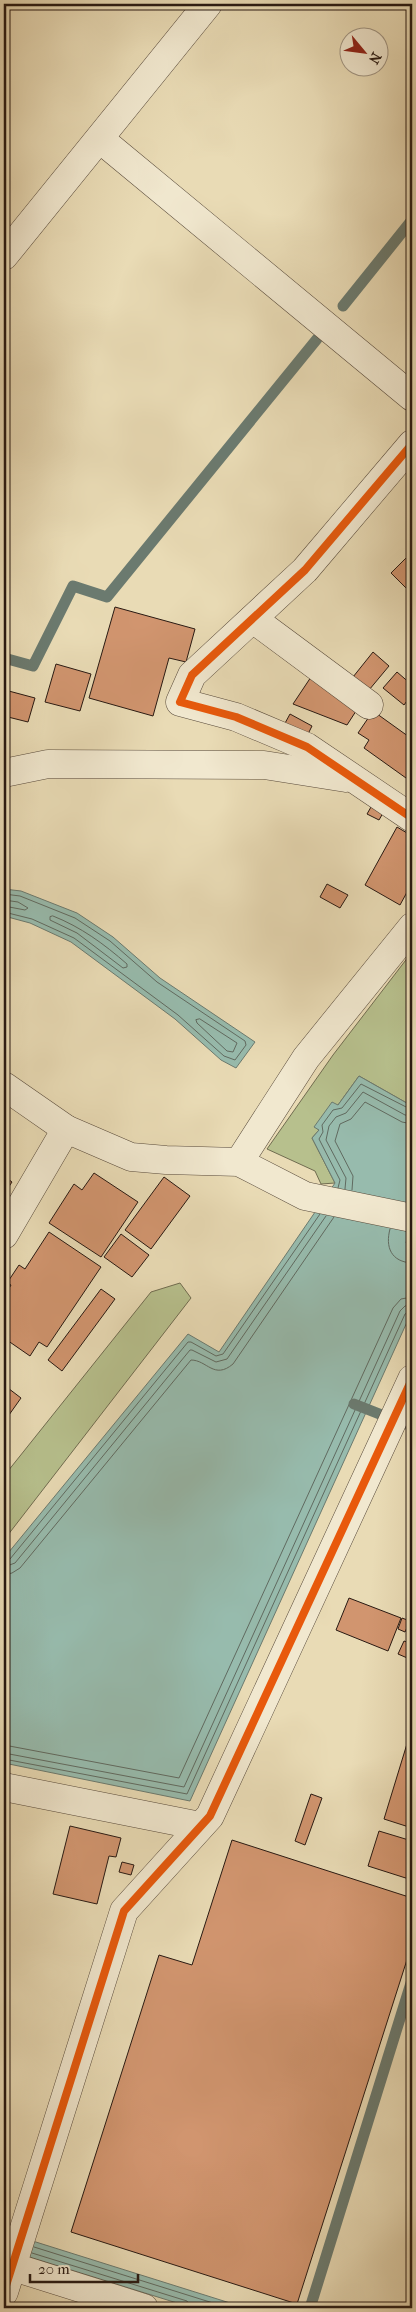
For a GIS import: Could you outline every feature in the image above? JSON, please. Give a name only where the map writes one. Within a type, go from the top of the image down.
[{"type":"street","points":[[4,256],[208,4]]},
{"type":"street","points":[[100,139],[412,397]]},
{"type":"street","points":[[412,444],[305,570],[192,675],[180,702],[236,717],[307,747],[412,818]]},
{"type":"street","points":[[253,619],[369,705]]},
{"type":"street","points":[[4,773],[48,764],[264,765],[353,779]]},
{"type":"street","points":[[239,1162],[306,1058],[412,927]]},
{"type":"street","points":[[4,1086],[66,1129],[131,1157],[239,1162],[306,1196],[412,1218]]},
{"type":"street","points":[[4,1235],[66,1129]]},
{"type":"street","points":[[144,2308],[6,2275],[25,2225],[124,1911],[210,1816],[412,1379]]},
{"type":"street","points":[[4,1787],[200,1826]]},
{"type":"green space","points":[[412,952],[412,1106],[359,1076],[338,1105],[315,1127],[319,1130],[312,1138],[335,1183],[321,1184],[315,1171],[267,1149],[333,1055]]},
{"type":"green space","points":[[180,1283],[191,1298],[4,1540],[4,1476],[151,1292]]},
{"type":"water","points":[[4,889],[21,891],[77,913],[113,937],[160,978],[255,1042],[236,1068],[221,1060],[175,1019],[71,942],[30,923],[4,916]]},
{"type":"water","points":[[359,1076],[412,1106],[412,1219],[406,1243],[412,1245],[412,1311],[190,1801],[4,1763],[4,1558],[188,1334],[219,1352],[335,1183],[312,1138],[319,1130],[314,1127],[332,1102],[338,1105]]},
{"type":"water","points":[[4,2232],[246,2308],[193,2308],[4,2249]]},
{"type":"building","points":[[412,552],[412,594],[391,573]]},
{"type":"building","points":[[115,607],[195,629],[186,662],[169,658],[153,716],[89,698]]},
{"type":"building","points":[[373,652],[389,666],[369,690],[353,677]]},
{"type":"building","points":[[56,664],[91,674],[80,711],[45,702]]},
{"type":"building","points":[[397,672],[412,685],[412,694],[404,705],[383,688]]},
{"type":"building","points":[[311,677],[358,708],[347,725],[293,704]]},
{"type":"building","points":[[5,690],[35,698],[28,722],[4,716]]},
{"type":"building","points":[[373,711],[412,739],[412,770],[406,778],[364,748],[369,740],[358,733]]},
{"type":"building","points":[[290,714],[312,726],[306,738],[284,725]]},
{"type":"building","points":[[371,807],[383,813],[379,820],[367,814]]},
{"type":"building","points":[[397,827],[412,836],[412,883],[400,905],[365,885]]},
{"type":"building","points":[[327,884],[348,895],[340,908],[320,897]]},
{"type":"building","points":[[94,1173],[138,1202],[101,1257],[49,1223],[74,1184],[82,1190]]},
{"type":"building","points":[[4,1176],[12,1182],[4,1194]]},
{"type":"building","points":[[164,1177],[190,1196],[151,1249],[125,1230]]},
{"type":"building","points":[[49,1232],[101,1267],[47,1347],[39,1342],[30,1356],[4,1338],[4,1297],[11,1285],[7,1283],[19,1265],[25,1269]]},
{"type":"building","points":[[121,1234],[149,1255],[132,1277],[104,1257]]},
{"type":"building","points":[[101,1289],[115,1299],[62,1371],[48,1360]]},
{"type":"building","points":[[4,1385],[21,1398],[4,1422]]},
{"type":"building","points":[[349,1598],[401,1618],[388,1651],[336,1630]]},
{"type":"building","points":[[402,1618],[410,1621],[405,1632],[398,1629]]},
{"type":"building","points":[[404,1641],[412,1644],[412,1660],[398,1654]]},
{"type":"building","points":[[410,1734],[412,1734],[412,1828],[384,1819]]},
{"type":"building","points":[[311,1794],[322,1798],[305,1845],[295,1841]]},
{"type":"building","points":[[70,1826],[121,1838],[116,1857],[109,1856],[97,1904],[53,1894]]},
{"type":"building","points":[[379,1831],[412,1841],[412,1880],[368,1866]]},
{"type":"building","points":[[232,1840],[412,1898],[412,1944],[297,2304],[71,2232],[159,1955],[192,1965]]},
{"type":"building","points":[[122,1862],[134,1865],[131,1875],[119,1872]]},
{"type":"waterway","points":[[343,306],[412,220]]},
{"type":"waterway","points":[[4,658],[33,666],[73,586],[107,597],[317,339]]},
{"type":"waterway","points":[[354,1404],[382,1415]]},
{"type":"waterway","points":[[310,2308],[412,1980]]},
{"type":"cycle path","points":[[412,444],[305,570],[192,675],[180,702],[236,717],[307,747],[412,818]]},
{"type":"cycle path","points":[[4,2292],[124,1911],[210,1816],[412,1379]]}]
